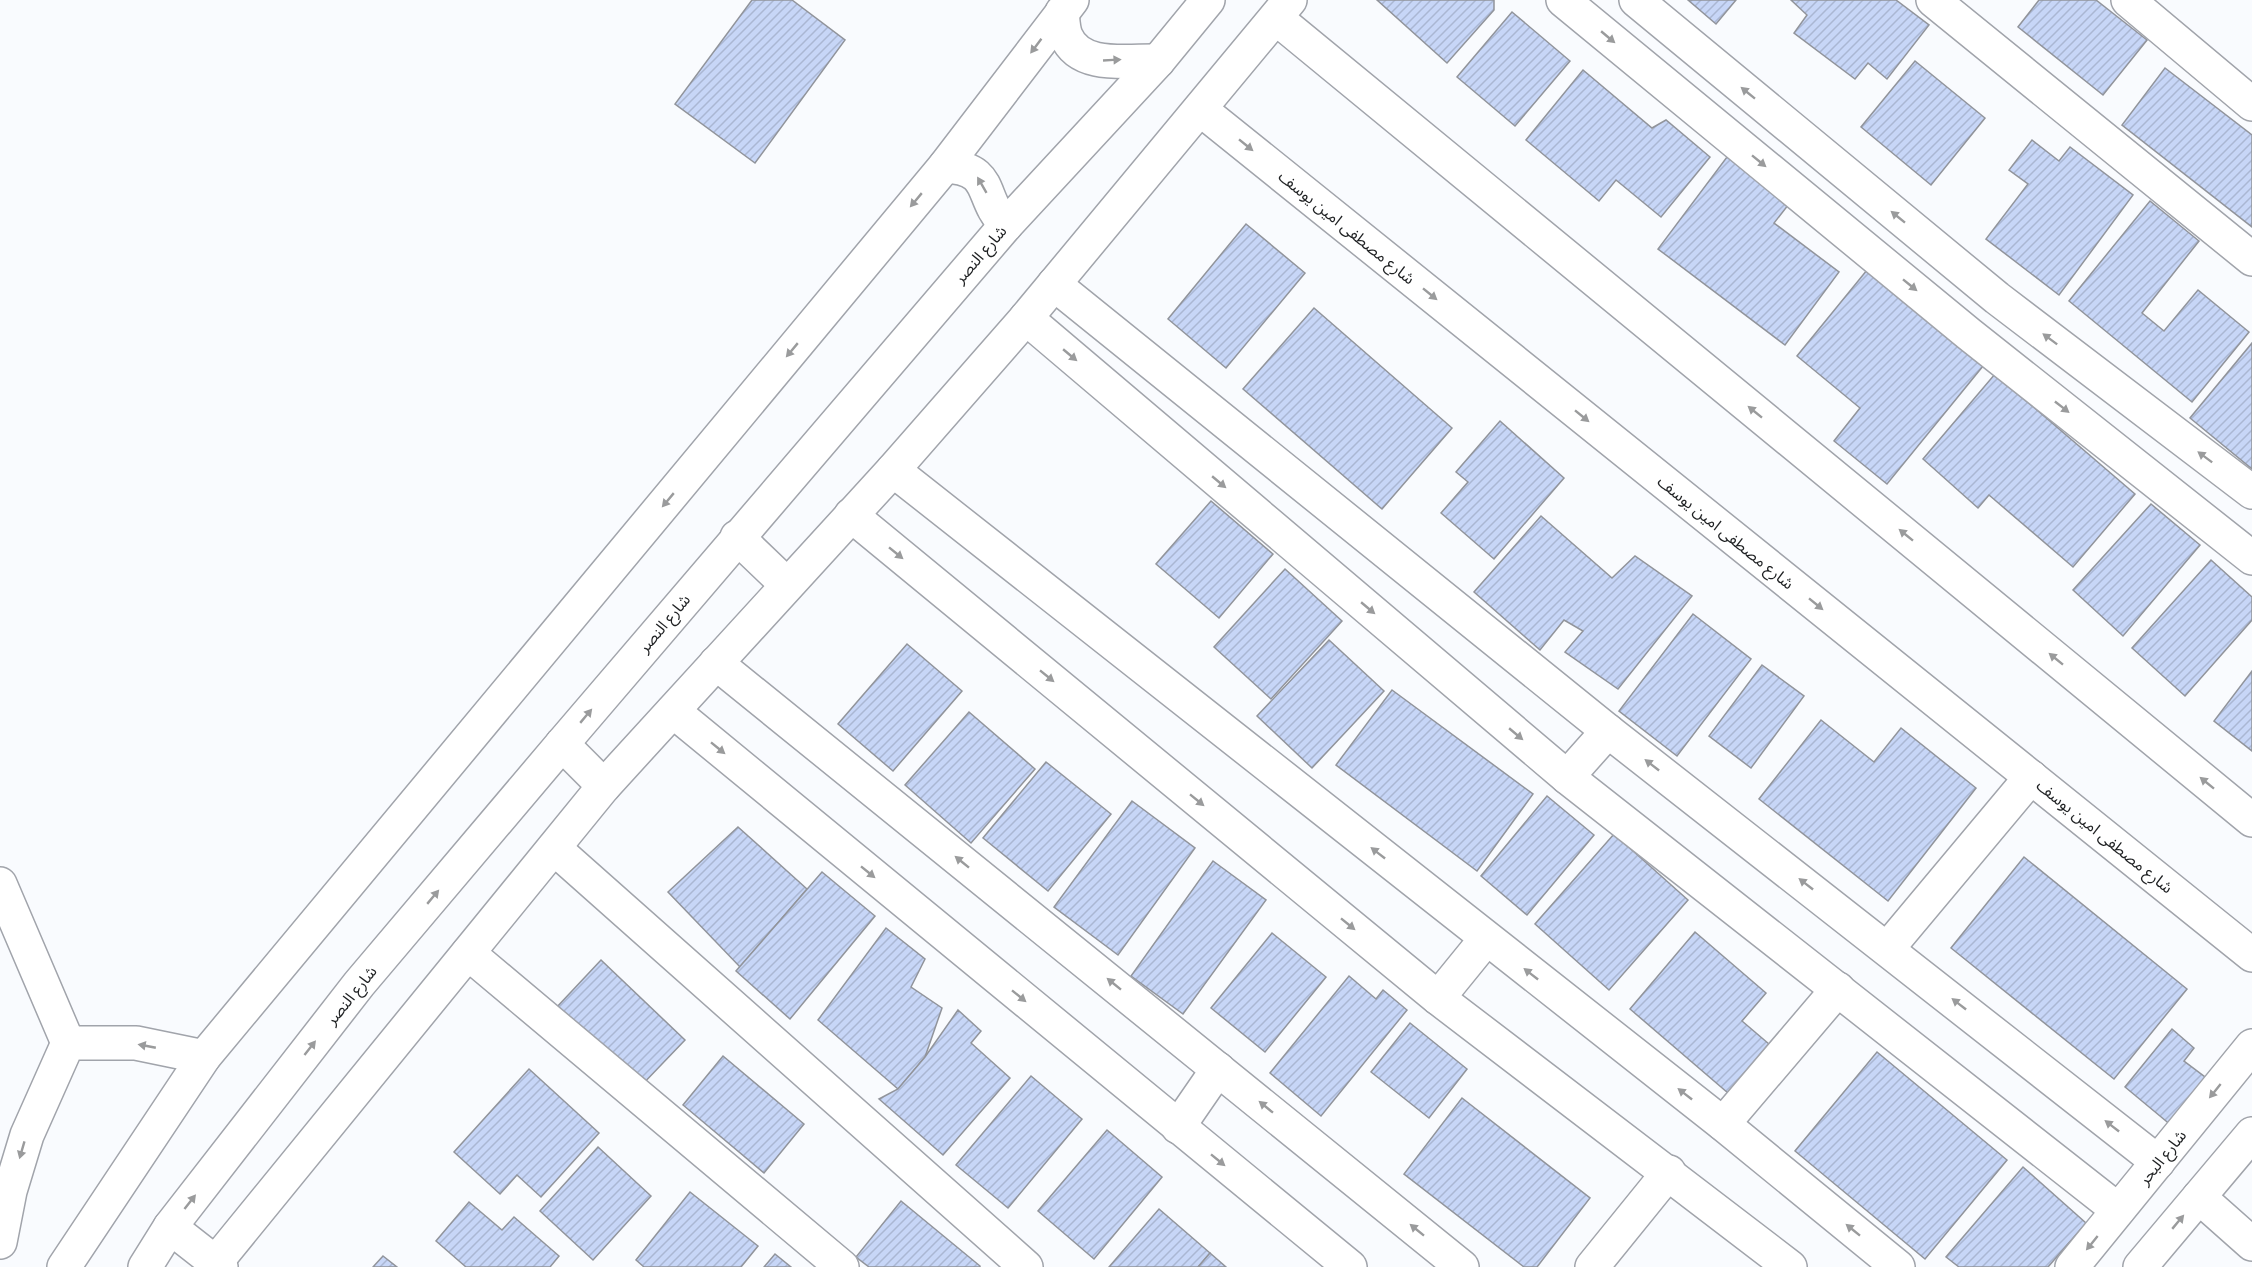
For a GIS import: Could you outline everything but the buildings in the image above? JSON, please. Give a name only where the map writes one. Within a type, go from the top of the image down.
[{"type":"street","name":"شارع النصر","points":[[145,1267],[170,1227],[359,984],[737,537],[1006,225],[1158,61],[1208,0]]},
{"type":"street","points":[[1563,0],[1969,334],[2252,558]]},
{"type":"street","points":[[1636,0],[1997,298],[2252,492]]},
{"type":"street","points":[[1933,0],[2252,259]]},
{"type":"street","points":[[2128,0],[2252,104]]},
{"type":"street","points":[[1067,6],[1066,37],[1077,50],[1090,58],[1158,61]]},
{"type":"street","points":[[64,1267],[204,1057],[945,166],[1067,6]]},
{"type":"street","points":[[170,1227],[219,1265],[604,786],[893,470],[1026,318],[1283,9],[2252,820]]},
{"type":"street","points":[[1674,92],[1699,53]]},
{"type":"street","name":"شارع مصطفى امين يوسف","points":[[1200,109],[2252,955]]},
{"type":"street","points":[[945,166],[966,167],[976,174],[997,216],[1006,225]]},
{"type":"street","points":[[1054,284],[1608,731],[1888,948],[2158,1162]]},
{"type":"street","points":[[1026,318],[1568,777],[2118,1210]]},
{"type":"street","points":[[893,470],[1723,1124],[1898,1267]]},
{"type":"street","points":[[851,515],[1438,998],[1669,1172],[1790,1267]]},
{"type":"street","points":[[737,537],[788,585]]},
{"type":"street","points":[[717,663],[1462,1267]]},
{"type":"street","points":[[673,711],[1350,1267]]},
{"type":"street","points":[[1568,777],[1608,731]]},
{"type":"street","points":[[562,744],[604,786]]},
{"type":"street","points":[[1888,948],[2031,777]]},
{"type":"street","points":[[554,848],[1026,1267]]},
{"type":"street","points":[[0,884],[68,1042],[27,1135],[10,1191],[0,1242]]},
{"type":"street","points":[[1438,998],[1486,939]]},
{"type":"street","points":[[468,953],[842,1267]]},
{"type":"street","points":[[1723,1124],[1838,989]]},
{"type":"street","points":[[68,1042],[136,1043],[204,1057]]},
{"type":"street","name":"شارع البحر","points":[[2072,1267],[2252,1046]]},
{"type":"street","points":[[1178,1127],[1218,1069]]},
{"type":"street","points":[[2140,1267],[2252,1134]]},
{"type":"street","points":[[1592,1267],[1669,1172]]},
{"type":"street","points":[[2199,1197],[2252,1244]]}]
